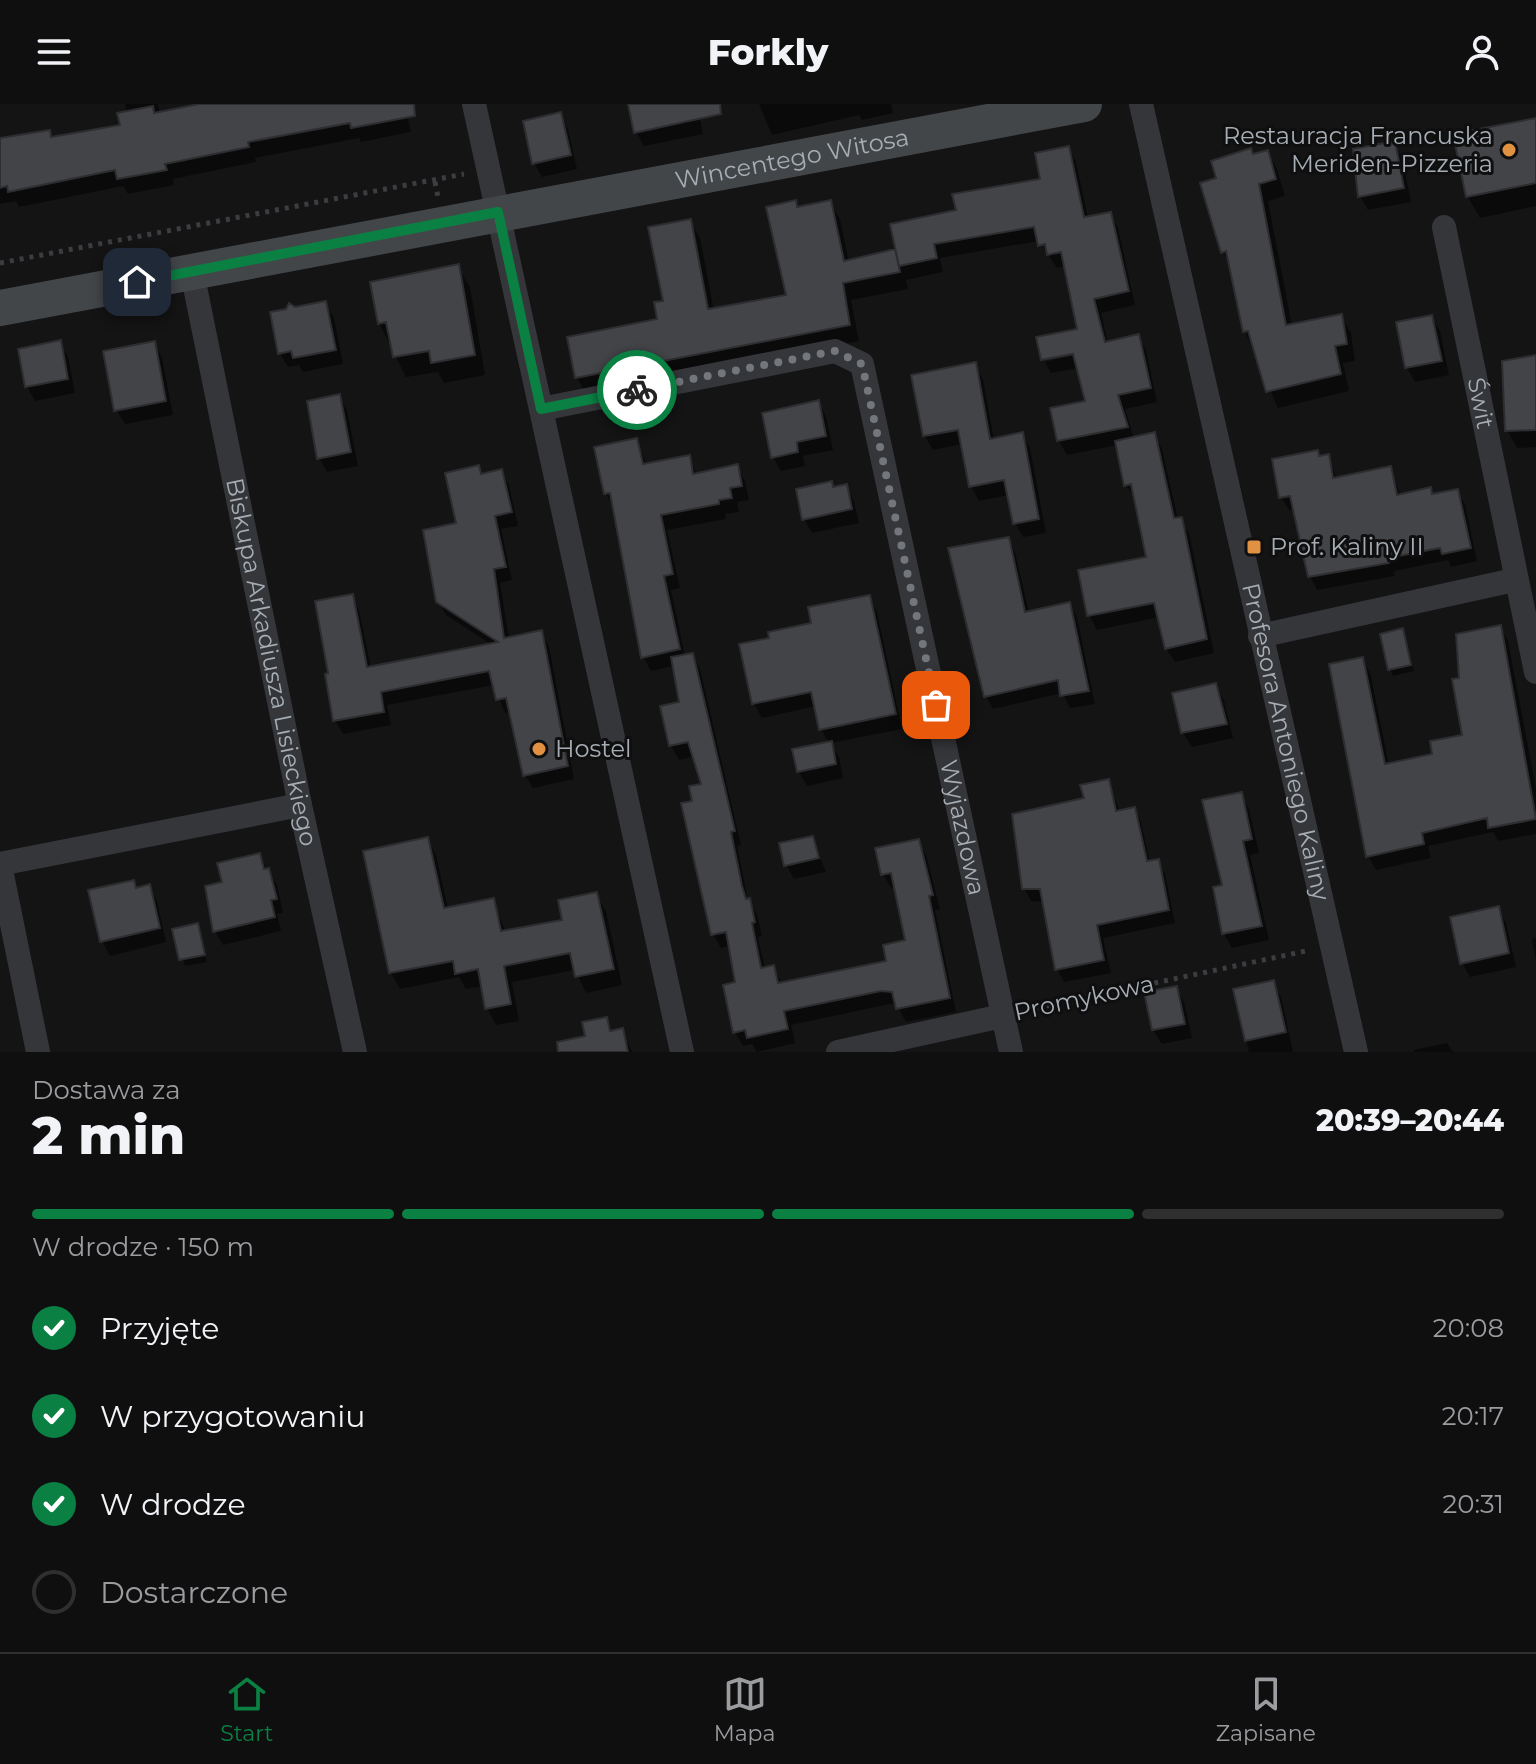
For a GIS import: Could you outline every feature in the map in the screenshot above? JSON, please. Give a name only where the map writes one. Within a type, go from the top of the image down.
[{"type":"street","points":[[474,104],[682,1052]]},
{"type":"street","name":"Wincentego Witosa","points":[[0,308],[1084,104]]},
{"type":"street","name":"Profesora Antoniego Kaliny","points":[[1141,104],[1356,1052]]},
{"type":"street","name":"Świt","points":[[1444,227],[1514,580],[1536,672]]},
{"type":"street","name":"Biskupa Arkadiusza Lisieckiego","points":[[192,272],[300,805],[355,1052]]},
{"type":"street","name":"Wyjazdowa","points":[[541,409],[835,351],[862,364],[1011,1052]]},
{"type":"street","points":[[1260,636],[1514,580]]},
{"type":"street","points":[[38,1052],[0,865],[300,805]]},
{"type":"street","name":"Promykowa","points":[[838,1052],[1002,1016]]},
{"type":"path","points":[[0,263],[465,176]]},
{"type":"path","name":"Promykowa","points":[[1002,1016],[1331,945]]},
{"type":"building","points":[[199,104],[414,104],[415,116],[351,128],[350,123],[248,142],[249,147],[165,164],[167,170],[117,179],[115,170],[8,192],[7,186],[0,188],[0,138],[50,130],[51,137],[120,125],[117,113],[153,106],[154,113]]},
{"type":"building","points":[[628,104],[720,104],[721,114],[634,133]]},
{"type":"building","points":[[561,112],[571,155],[532,164],[523,121]]},
{"type":"building","points":[[1536,118],[1536,183],[1466,197],[1454,139],[1469,135],[1468,131]]},
{"type":"building","points":[[1395,141],[1404,188],[1358,197],[1353,149]]},
{"type":"building","points":[[1069,146],[1084,217],[1111,212],[1129,291],[1094,299],[1105,342],[1139,334],[1151,388],[1118,395],[1128,427],[1057,441],[1050,408],[1085,401],[1073,354],[1041,360],[1036,337],[1077,329],[1061,252],[1047,255],[1045,244],[1038,246],[1034,227],[934,244],[937,258],[899,266],[890,224],[956,210],[952,194],[1040,179],[1035,153]]},
{"type":"building","points":[[1251,148],[1253,154],[1268,150],[1276,179],[1259,184],[1286,325],[1342,314],[1347,344],[1335,346],[1341,374],[1266,392],[1248,331],[1243,332],[1226,251],[1221,253],[1200,183],[1216,178],[1211,161]]},
{"type":"building","points":[[796,200],[797,207],[831,200],[844,261],[895,249],[900,272],[843,283],[850,325],[575,378],[567,337],[657,319],[654,302],[663,301],[648,227],[691,219],[708,309],[786,295],[766,207]]},
{"type":"building","points":[[459,264],[475,355],[431,363],[429,351],[393,357],[386,322],[378,324],[370,282]]},
{"type":"building","points":[[326,301],[336,350],[293,358],[291,351],[278,354],[270,312],[286,309],[289,303],[295,307]]},
{"type":"building","points":[[1432,315],[1442,361],[1405,368],[1396,322]]},
{"type":"building","points":[[61,340],[68,379],[25,387],[18,349]]},
{"type":"building","points":[[155,341],[166,401],[114,411],[103,351]]},
{"type":"building","points":[[1536,355],[1536,430],[1505,431],[1502,361]]},
{"type":"building","points":[[976,362],[990,439],[1023,432],[1039,519],[1013,524],[1004,480],[969,487],[958,430],[923,436],[911,375]]},
{"type":"building","points":[[340,394],[351,452],[317,459],[307,401]]},
{"type":"building","points":[[819,400],[826,436],[797,442],[798,452],[771,458],[762,413]]},
{"type":"building","points":[[1155,432],[1174,518],[1182,517],[1207,639],[1165,649],[1154,603],[1087,616],[1078,570],[1146,557],[1131,484],[1124,486],[1115,441]]},
{"type":"building","points":[[637,438],[643,464],[690,455],[693,474],[738,464],[742,486],[730,488],[732,498],[719,500],[719,504],[661,515],[673,574],[664,576],[680,649],[641,658],[610,493],[604,494],[594,447]]},
{"type":"building","points":[[1318,450],[1319,456],[1329,454],[1333,478],[1391,466],[1397,495],[1431,487],[1432,494],[1458,489],[1471,548],[1442,554],[1440,548],[1388,558],[1389,563],[1308,577],[1290,496],[1279,498],[1272,459]]},
{"type":"building","points":[[479,465],[481,474],[502,469],[512,512],[495,516],[506,567],[494,569],[504,638],[542,630],[568,766],[523,776],[506,698],[496,700],[489,671],[381,692],[384,712],[333,721],[325,674],[328,673],[315,601],[353,594],[367,667],[498,642],[436,602],[423,530],[456,523],[445,473]]},
{"type":"building","points":[[832,481],[833,487],[847,484],[852,509],[802,520],[796,489]]},
{"type":"building","points":[[1009,537],[1025,612],[1070,602],[1089,691],[1060,696],[1058,680],[984,697],[948,548]]},
{"type":"building","points":[[870,595],[896,714],[819,730],[811,692],[752,704],[739,644],[769,638],[768,632],[811,623],[808,607]]},
{"type":"building","points":[[1501,625],[1536,819],[1488,828],[1487,818],[1422,833],[1424,844],[1366,857],[1329,664],[1363,657],[1385,764],[1432,754],[1430,741],[1462,735],[1452,679],[1459,678],[1456,634]]},
{"type":"building","points":[[1403,628],[1411,665],[1388,670],[1380,634]]},
{"type":"building","points":[[693,653],[735,831],[731,832],[742,886],[746,899],[750,898],[761,968],[774,965],[778,983],[886,961],[883,945],[905,940],[891,873],[881,875],[875,848],[919,839],[933,895],[929,896],[950,998],[896,1009],[892,992],[881,991],[784,1011],[788,1029],[747,1038],[745,1030],[733,1033],[723,985],[735,982],[726,932],[711,935],[681,803],[692,801],[689,786],[701,784],[688,742],[669,746],[660,706],[679,702],[671,657]]},
{"type":"building","points":[[1216,683],[1227,724],[1181,733],[1172,693]]},
{"type":"building","points":[[832,741],[836,764],[797,772],[792,749]]},
{"type":"building","points":[[1109,779],[1116,811],[1135,807],[1147,861],[1159,859],[1169,910],[1097,925],[1104,960],[1055,970],[1040,889],[1022,889],[1012,814],[1084,798],[1080,785]]},
{"type":"building","points":[[1242,792],[1252,839],[1243,841],[1262,926],[1222,934],[1213,887],[1222,885],[1202,800]]},
{"type":"building","points":[[813,836],[819,858],[784,866],[779,843]]},
{"type":"building","points":[[428,837],[444,908],[494,898],[501,931],[562,920],[558,900],[597,892],[614,969],[575,977],[570,953],[504,966],[511,1004],[485,1009],[478,969],[455,974],[453,961],[389,973],[363,851]]},
{"type":"building","points":[[260,853],[264,869],[269,868],[277,899],[271,900],[275,917],[213,932],[205,886],[222,882],[217,863]]},
{"type":"building","points":[[134,880],[136,888],[150,884],[160,928],[100,942],[88,890]]},
{"type":"building","points":[[1499,906],[1509,953],[1460,964],[1450,917]]},
{"type":"building","points":[[198,923],[205,955],[179,960],[172,929]]},
{"type":"building","points":[[1274,980],[1286,1032],[1245,1041],[1233,989]]},
{"type":"building","points":[[1177,986],[1185,1024],[1152,1030],[1144,992]]},
{"type":"building","points":[[607,1017],[610,1031],[623,1028],[628,1052],[558,1052],[557,1042],[585,1036],[582,1022]]},
{"type":"way so far","points":[[637,390],[835,351],[862,364],[936,705]]},
{"type":"place","name":"Restauracja Francuska Meriden-Pizzeria","points":[[1509,150]]},
{"type":"place","name":"Prof. Kaliny II","points":[[1254,547]]},
{"type":"place","name":"Hostel","points":[[539,749]]},
{"type":"route","points":[[137,282],[498,212],[541,409],[637,390]]}]
